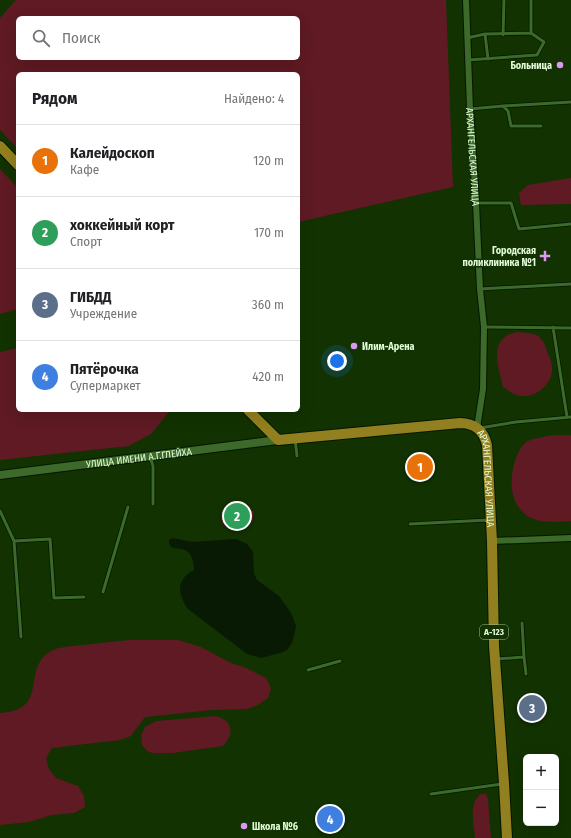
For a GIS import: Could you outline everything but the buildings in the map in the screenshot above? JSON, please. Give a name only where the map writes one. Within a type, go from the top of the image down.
[{"type":"main road","points":[[0,146],[16,163]]},
{"type":"main road","points":[[250,412],[278,440],[460,423],[468,424],[477,428]]},
{"type":"main road","name":"АРХАНГЕЛЬСКАЯ УЛИЦА","points":[[477,428],[483,435],[487,445],[492,541],[495,659],[507,838]]},
{"type":"street","name":"АРХАНГЕЛЬСКАЯ УЛИЦА","points":[[466,0],[470,109],[480,289],[484,327],[483,389],[477,428]]},
{"type":"street","name":"УЛИЦА ИМЕНИ А.Г.ГЛЕЙХА","points":[[0,475],[278,440]]},
{"type":"street","points":[[492,541],[571,538]]},
{"type":"lane","points":[[503,34],[504,0]]},
{"type":"lane","points":[[531,0],[531,34]]},
{"type":"lane","points":[[485,34],[488,59]]},
{"type":"lane","points":[[467,38],[485,34],[531,34],[544,42],[537,55],[468,60]]},
{"type":"lane","points":[[470,109],[571,102]]},
{"type":"lane","points":[[503,106],[508,111],[511,126],[541,126]]},
{"type":"lane","points":[[476,203],[511,203],[519,229],[571,224]]},
{"type":"lane","points":[[480,289],[571,284]]},
{"type":"lane","points":[[484,327],[571,328]]},
{"type":"lane","points":[[553,327],[567,417]]},
{"type":"lane","points":[[477,428],[516,422],[571,417]]},
{"type":"lane","points":[[295,438],[297,456]]},
{"type":"lane","points":[[150,455],[152,466],[153,504]]},
{"type":"lane","points":[[103,592],[128,507]]},
{"type":"lane","points":[[0,511],[14,541],[21,637]]},
{"type":"lane","points":[[410,524],[490,520]]},
{"type":"lane","points":[[14,541],[50,539],[54,598],[84,597]]},
{"type":"lane","points":[[522,623],[526,674]]},
{"type":"lane","points":[[495,659],[524,657]]},
{"type":"lane","points":[[308,670],[340,661]]},
{"type":"lane","points":[[431,794],[504,783]]},
{"type":"shaded area","points":[[16,0],[446,0],[453,187],[300,222],[300,72],[16,72],[16,147],[0,130],[0,18]]},
{"type":"shaded area","points":[[0,169],[16,186],[16,310],[0,314]]},
{"type":"shaded area","points":[[571,178],[571,204],[521,205],[519,193],[528,185]]},
{"type":"shaded area","points":[[517,332],[533,334],[540,337],[552,365],[552,373],[548,383],[544,388],[529,396],[517,395],[503,387],[498,367],[497,354],[500,342],[508,335]]},
{"type":"shaded area","points":[[16,348],[16,412],[168,413],[151,434],[129,446],[0,460],[0,352]]},
{"type":"shaded area","points":[[552,435],[571,435],[571,521],[548,522],[531,518],[518,507],[512,492],[512,475],[516,459],[523,445],[530,440]]},
{"type":"shaded area","points":[[249,507],[254,512],[253,520],[248,525],[225,526],[222,523],[221,512],[224,509]]},
{"type":"shaded area","points":[[172,538],[193,542],[236,539],[247,544],[253,552],[254,573],[257,580],[279,596],[291,613],[296,626],[292,643],[287,650],[261,658],[247,654],[188,609],[180,593],[180,588],[184,578],[194,570],[193,561],[187,551],[171,547],[169,540]]},
{"type":"shaded area","points":[[130,640],[178,640],[201,647],[231,663],[244,667],[266,678],[271,688],[268,698],[258,705],[247,709],[212,710],[145,717],[131,736],[120,740],[52,748],[46,758],[49,769],[56,778],[78,786],[84,796],[85,807],[74,813],[52,815],[29,822],[0,825],[0,713],[16,710],[25,705],[33,688],[37,668],[42,659],[51,651],[68,646]]},
{"type":"shaded area","points":[[215,716],[221,718],[229,724],[229,737],[223,746],[173,753],[152,753],[147,751],[142,745],[141,735],[145,727],[156,721]]},
{"type":"shaded area","points":[[481,794],[486,794],[488,799],[491,838],[475,838],[473,808],[474,802]]},
{"type":"place","name":"Больница","points":[[560,65]]},
{"type":"place","name":"Городская поликлиника №1","points":[[545,256]]},
{"type":"place","name":"Илим-Арена","points":[[354,346]]},
{"type":"place","name":"Калейдоскоп","points":[[420,467]]},
{"type":"place","name":"хоккейный корт","points":[[237,516]]},
{"type":"place","name":"ГИБДД","points":[[532,708]]},
{"type":"place","name":"Пятёрочка","points":[[330,819]]},
{"type":"place","name":"Школа №6","points":[[244,826]]}]
